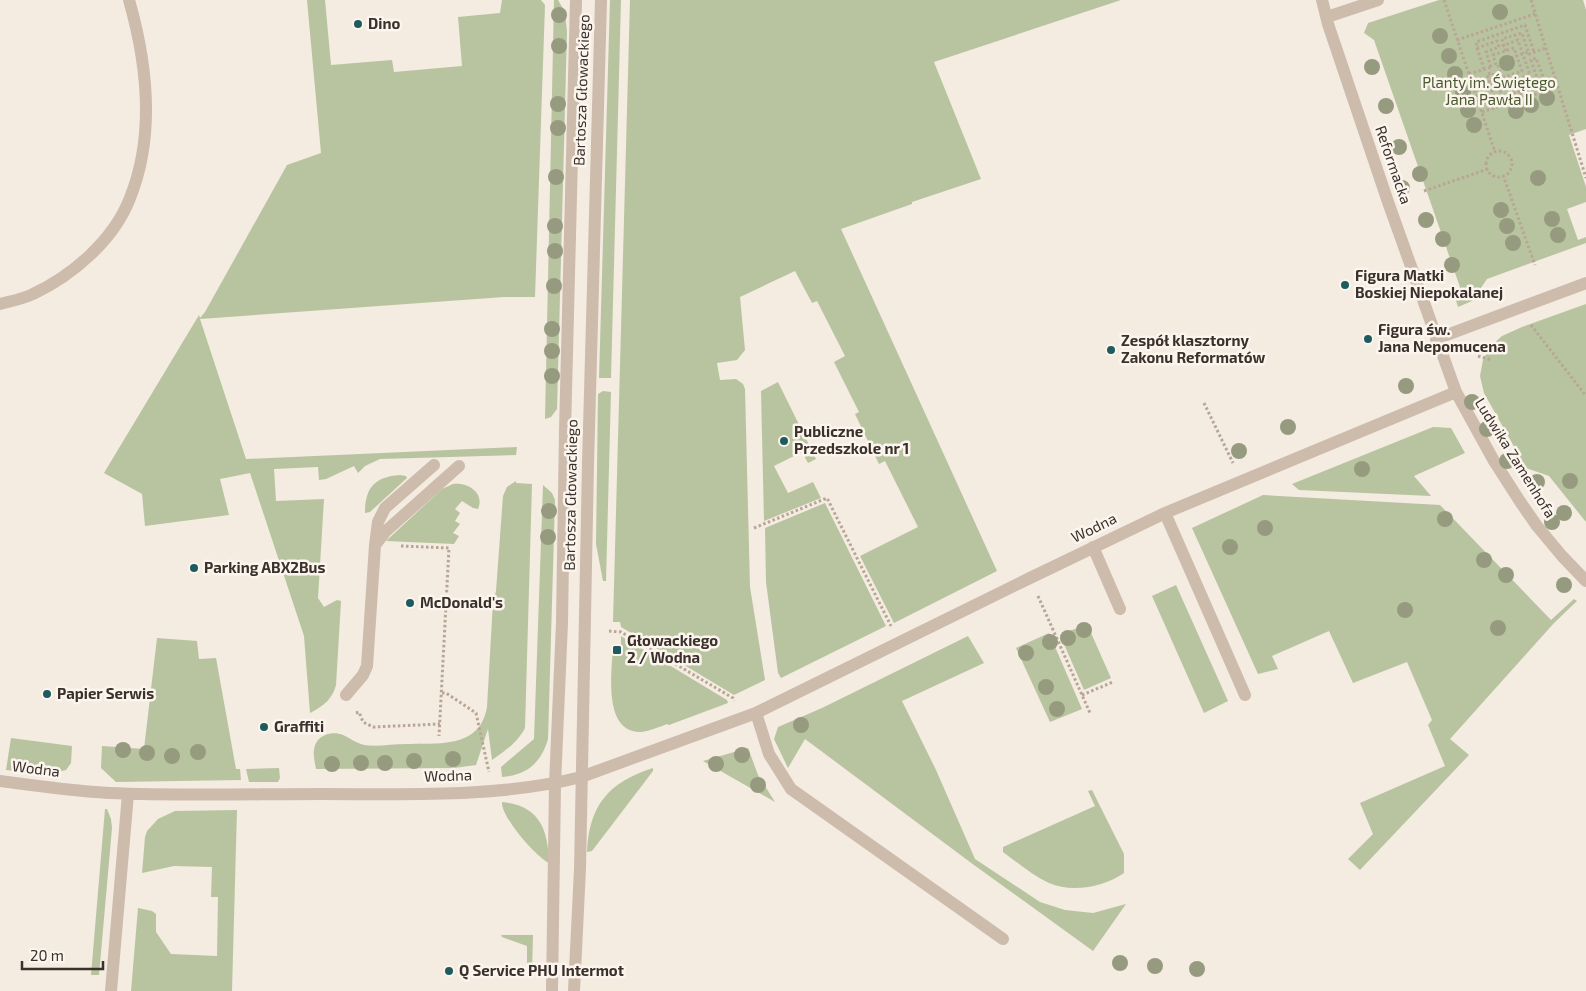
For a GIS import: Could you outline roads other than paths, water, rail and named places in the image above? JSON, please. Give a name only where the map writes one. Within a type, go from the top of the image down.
[{"type":"street","points":[[0,304],[31,295],[60,280],[90,255],[112,231],[130,199],[140,163],[145,119],[145,86],[139,43],[129,0]]},
{"type":"street","name":"Bartosza Głowackiego","points":[[552,991],[555,784],[562,623],[576,0]]},
{"type":"street","name":"Bartosza Głowackiego","points":[[574,991],[580,869],[588,464],[601,0]]},
{"type":"street","name":"Reformacka","points":[[1322,0],[1388,202],[1436,340]]},
{"type":"street","points":[[1327,18],[1378,0]]},
{"type":"street","points":[[1436,340],[1586,283]]},
{"type":"street","name":"Ludwika Zamenhofa","points":[[1436,340],[1456,392],[1494,461],[1521,503],[1562,556],[1586,581]]},
{"type":"street","name":"Wodna","points":[[0,781],[73,790],[128,794],[412,794],[491,791],[555,784],[582,777],[756,713],[1092,547],[1165,513],[1456,392]]},
{"type":"street","points":[[346,695],[363,675],[367,666],[378,522],[385,508],[434,465]]},
{"type":"street","points":[[375,545],[395,522],[458,466]]},
{"type":"street","points":[[1165,513],[1245,695]]},
{"type":"street","points":[[1092,547],[1120,610]]},
{"type":"street","points":[[756,713],[769,754],[790,789],[1003,939]]},
{"type":"street","points":[[111,991],[128,794]]},
{"type":"place","name":"Dino","points":[[358,24]]},
{"type":"place","name":"Figura Matki Boskiej Niepokalanej","points":[[1345,285]]},
{"type":"place","name":"Figura św. Jana Nepomucena","points":[[1368,339]]},
{"type":"place","name":"Zespół klasztorny Zakonu Reformatów","points":[[1111,350]]},
{"type":"place","name":"Publiczne Przedszkole nr 1","points":[[784,441]]},
{"type":"place","name":"Parking ABX2Bus","points":[[194,568]]},
{"type":"place","name":"McDonald's","points":[[410,603]]},
{"type":"place","name":"Głowackiego 2 / Wodna","points":[[617,650]]},
{"type":"place","name":"Papier Serwis","points":[[47,694]]},
{"type":"place","name":"Graffiti","points":[[264,727]]},
{"type":"place","name":"Q Service PHU Intermot","points":[[449,971]]},
{"type":"park label","name":"Planty im. Świętego Jana Pawła II","points":[[1489,92]]}]
